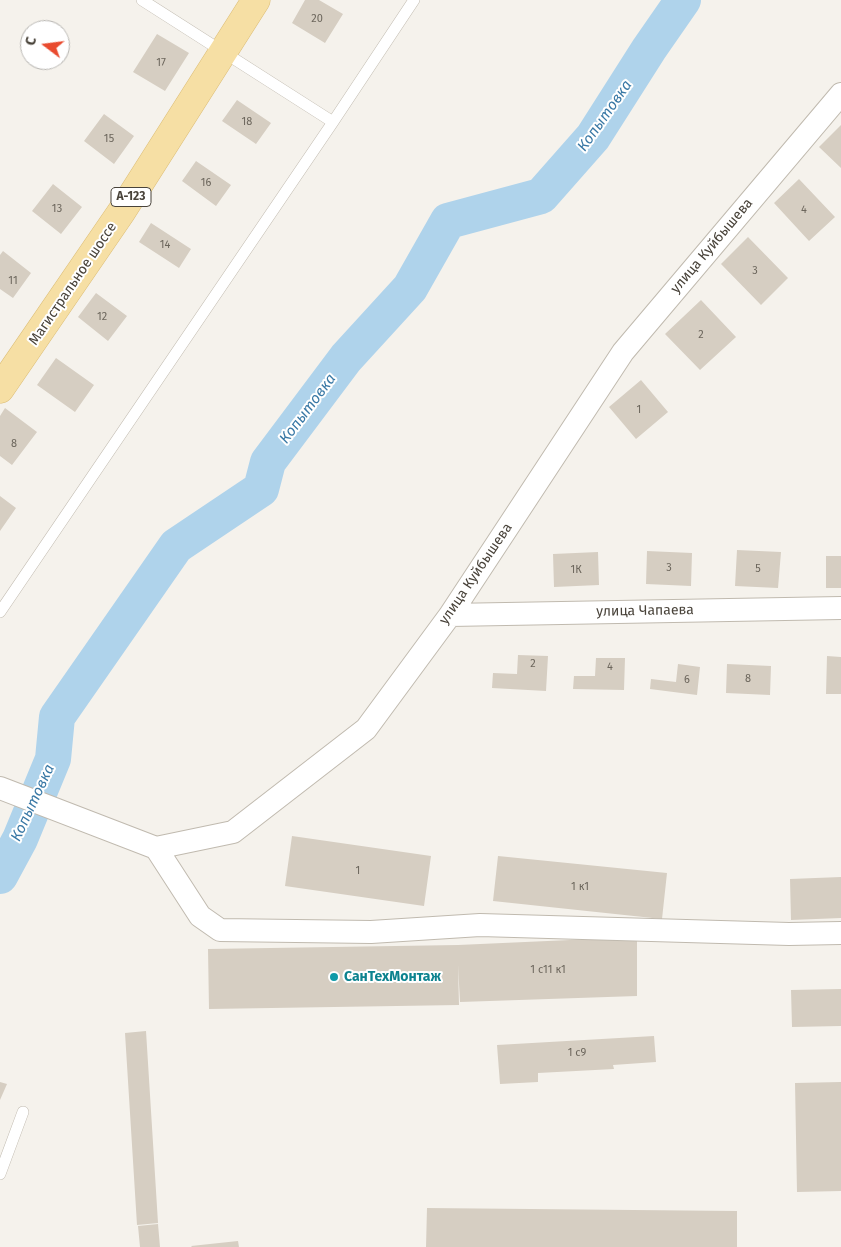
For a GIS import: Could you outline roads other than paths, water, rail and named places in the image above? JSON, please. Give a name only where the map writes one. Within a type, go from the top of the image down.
[{"type":"main road","name":"Магистральное шоссе","points":[[0,389],[122,211],[256,0]]},
{"type":"street","name":"улица Куйбышева","points":[[156,848],[233,832],[366,730],[450,615],[622,352],[841,94]]},
{"type":"street","name":"улица Чапаева","points":[[450,615],[841,608]]},
{"type":"street","points":[[4,789],[156,848],[200,916],[220,930],[371,932],[480,925],[790,934],[841,933]]},
{"type":"lane","points":[[142,0],[333,122]]},
{"type":"lane","points":[[0,612],[414,0]]},
{"type":"lane","points":[[0,1174],[23,1112]]},
{"type":"waterway","name":"Копытовка","points":[[0,876],[20,839],[53,759],[57,717],[176,546],[261,489],[268,462],[346,358],[410,288],[448,221],[541,196],[593,137],[649,49],[683,0]]},
{"type":"place","name":"СанТехМонтаж","points":[[334,977]]}]
